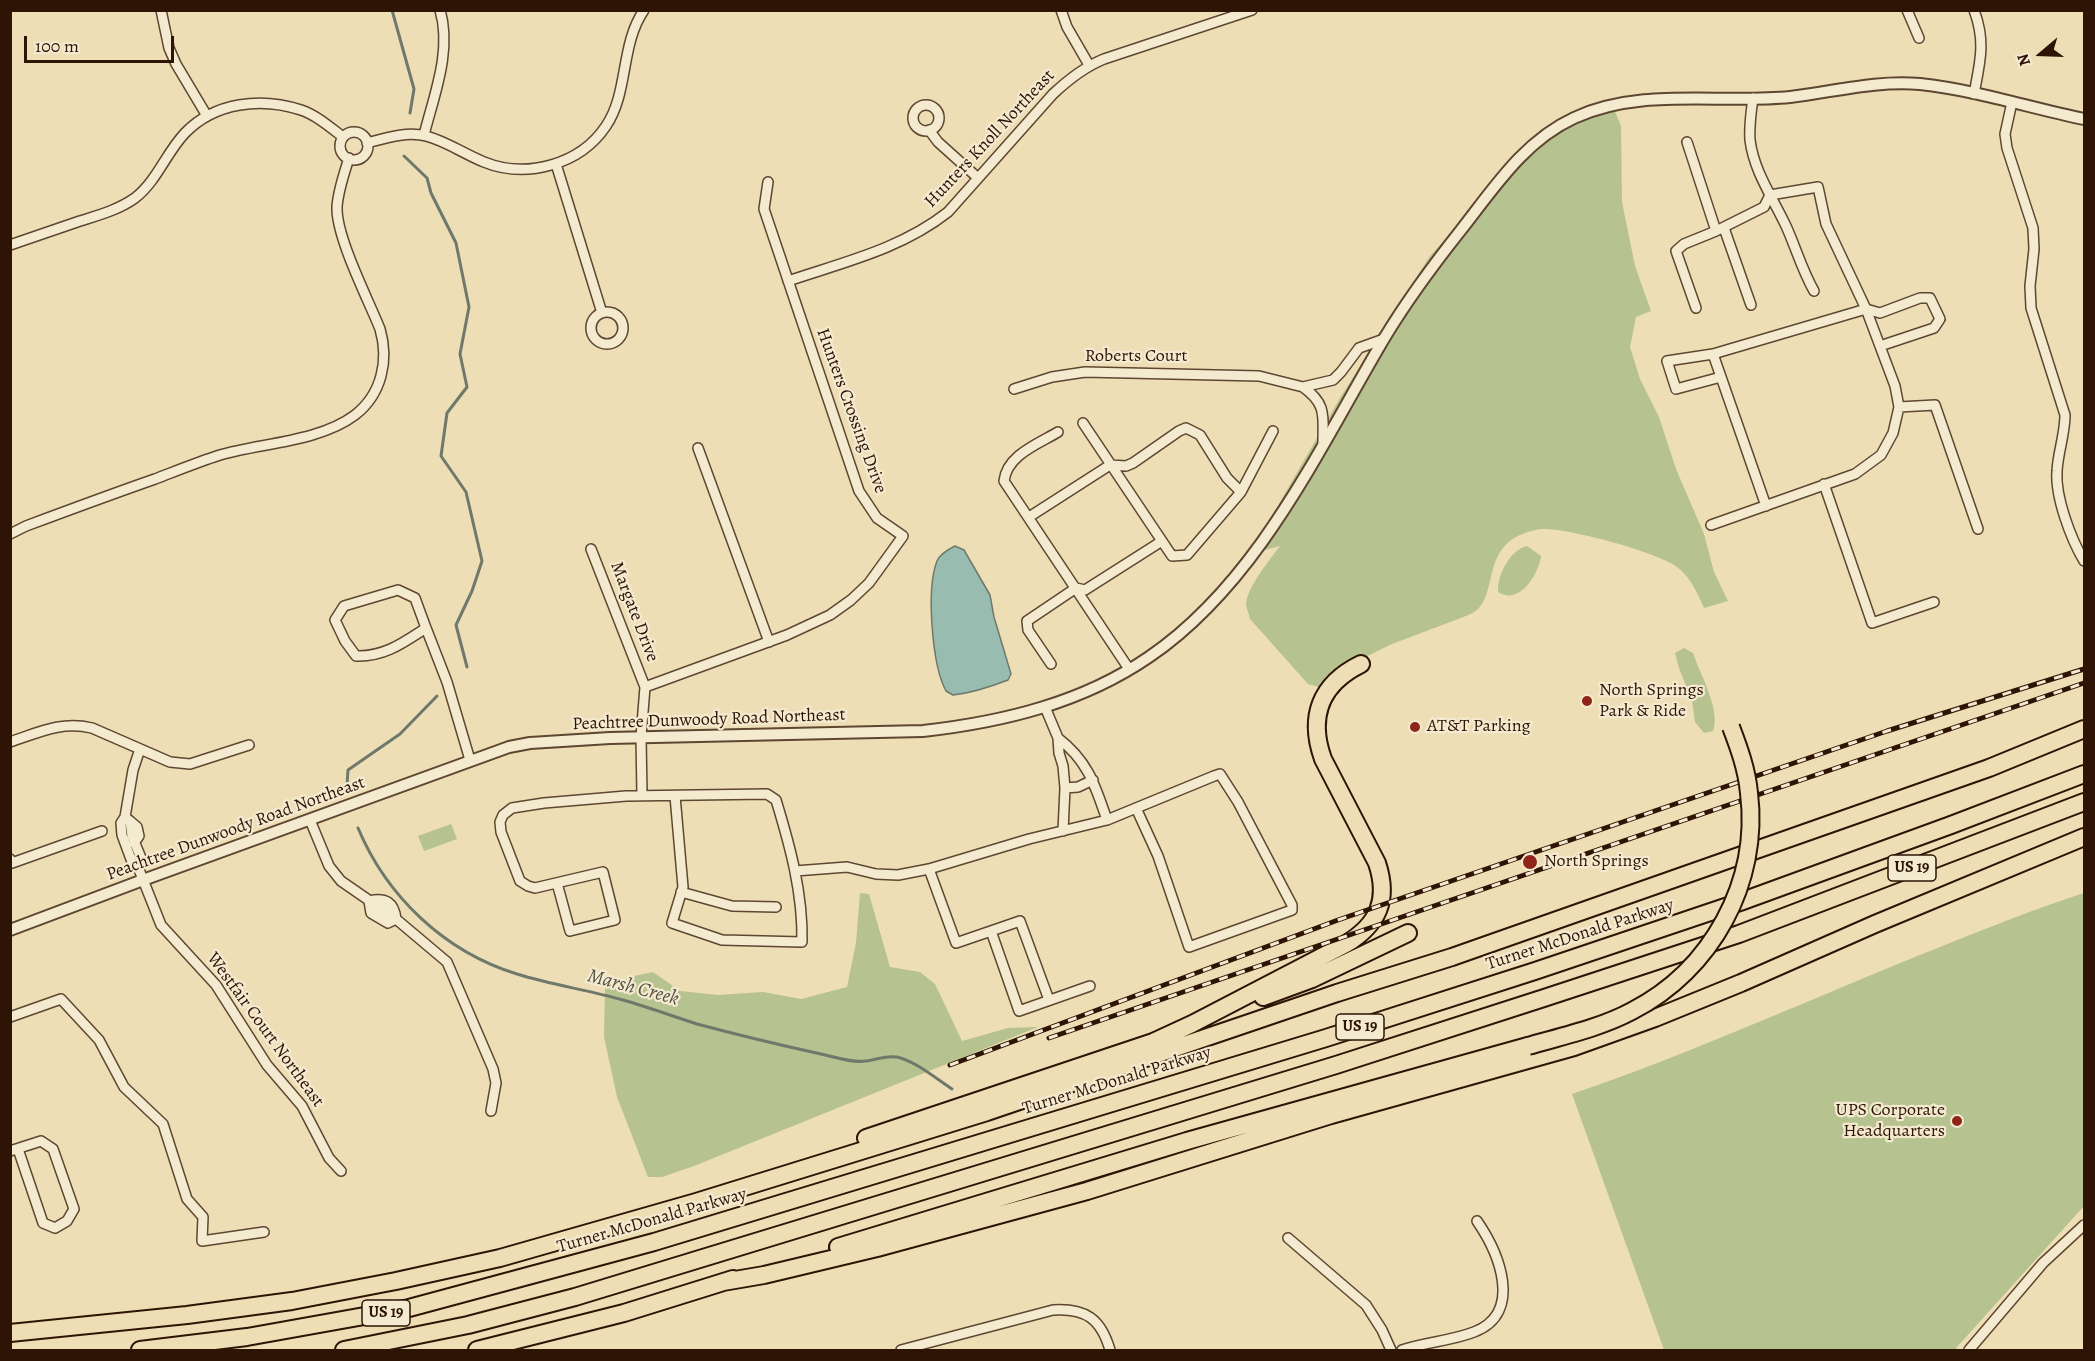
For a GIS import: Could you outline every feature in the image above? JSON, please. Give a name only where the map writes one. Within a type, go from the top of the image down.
[{"type":"highway","points":[[771,1179],[794,1164],[1153,1042],[1346,944],[1369,927],[1381,902],[1381,875],[1377,862],[1323,759],[1316,728],[1321,701],[1329,689],[1349,670],[1361,664]]},
{"type":"highway","points":[[477,1350],[624,1313],[1013,1192],[1612,1020],[1640,1007],[1667,990],[1697,961],[1719,930],[1736,897],[1748,857],[1751,813],[1745,770],[1731,727]]},
{"type":"highway","points":[[10,1333],[187,1315],[292,1301],[500,1258],[696,1202],[997,1108],[1337,993],[1452,957],[1989,768],[2085,729]]},
{"type":"highway","name":"Turner McDonald Parkway","points":[[140,1350],[258,1335],[408,1308],[654,1242],[1326,1038],[1545,968],[1740,902],[2085,774]]},
{"type":"highway","name":"US 19","points":[[344,1350],[468,1325],[575,1297],[1385,1049],[1739,934],[2085,802]]},
{"type":"highway","points":[[723,1282],[764,1275],[877,1248],[1087,1191],[1331,1115],[1574,1047],[1709,996],[2085,837]]},
{"type":"highway","points":[[1192,1024],[1312,979],[1408,933]]},
{"type":"street","points":[[161,10],[169,48],[207,116]]},
{"type":"street","points":[[424,135],[444,54],[445,35],[440,10]]},
{"type":"street","points":[[367,143],[404,135],[424,135],[500,167],[527,170],[555,164],[585,149],[606,126],[618,101],[631,39],[644,10]]},
{"type":"street","points":[[1061,10],[1067,27],[1089,65]]},
{"type":"street","name":"Hunters Knoll Northeast","points":[[788,281],[888,248],[913,236],[948,212],[1053,94],[1089,65],[1252,10]]},
{"type":"street","points":[[1907,10],[1919,38]]},
{"type":"street","points":[[1974,10],[1980,31],[1982,53],[1974,94]]},
{"type":"street","name":"Peachtree Dunwoody Road Northeast","points":[[10,930],[509,747],[530,743],[641,737],[923,731],[971,725],[1045,707],[1107,682],[1167,643],[1218,598],[1249,561],[1287,504],[1384,339],[1434,263],[1523,154],[1555,128],[1590,111],[1627,102],[1694,98],[1790,97],[1851,87],[1894,84],[1941,87],[2085,119]]},
{"type":"street","points":[[1753,98],[1750,138],[1753,155],[1814,291]]},
{"type":"street","points":[[2012,102],[2006,134],[2007,148],[2034,228],[2030,286],[2031,308],[2065,415],[2065,429],[2057,470],[2059,495],[2073,537],[2085,561]]},
{"type":"street","points":[[10,245],[124,205],[149,184],[184,135],[207,116],[240,105],[274,104],[302,110],[343,137]]},
{"type":"street","points":[[929,130],[938,142],[978,178]]},
{"type":"street","points":[[350,133],[363,135],[367,143],[367,150],[363,157],[349,158],[341,149],[343,137],[350,133]]},
{"type":"street","points":[[1687,142],[1751,305]]},
{"type":"street","points":[[10,534],[26,526],[220,455],[302,437],[339,424],[355,415],[368,402],[377,388],[383,370],[384,341],[342,237],[338,219],[339,195],[349,158]]},
{"type":"street","points":[[555,164],[602,313]]},
{"type":"street","name":"Hunters Crossing Drive","points":[[645,687],[769,642],[830,615],[851,600],[877,574],[903,536],[877,518],[859,491],[764,209],[768,182]]},
{"type":"street","points":[[1710,525],[1855,474],[1881,454],[1893,433],[1899,407],[1895,386],[1866,309],[1826,224],[1818,188],[1770,195]]},
{"type":"street","points":[[1696,308],[1676,251],[1684,244],[1720,230],[1764,207],[1770,195]]},
{"type":"street","points":[[1721,377],[1676,389],[1667,361],[1713,354],[1866,309],[1880,313],[1920,298],[1930,298],[1940,320],[1934,328],[1880,346]]},
{"type":"street","points":[[1303,387],[1333,380],[1359,348],[1384,339]]},
{"type":"street","points":[[1713,354],[1766,506]]},
{"type":"street","name":"Roberts Court","points":[[1014,389],[1052,377],[1085,372],[1259,376],[1303,387]]},
{"type":"street","points":[[1303,387],[1319,401],[1323,410],[1323,443]]},
{"type":"street","points":[[1899,407],[1935,405],[1978,529]]},
{"type":"street","points":[[1083,423],[1172,556],[1187,555],[1241,492],[1273,431]]},
{"type":"street","points":[[1029,518],[1110,465],[1126,466],[1133,463],[1179,430],[1186,428],[1200,435],[1227,478],[1241,492]]},
{"type":"street","points":[[1058,432],[1014,459],[1005,472],[1004,481],[1130,669]]},
{"type":"street","points":[[698,448],[769,642]]},
{"type":"street","points":[[1824,484],[1872,623],[1935,602]]},
{"type":"street","points":[[1051,664],[1028,630],[1026,621],[1076,588],[1085,590],[1162,541]]},
{"type":"street","name":"Margate Drive","points":[[591,549],[645,687]]},
{"type":"street","points":[[426,628],[399,645],[372,657],[356,656],[345,641],[335,620],[344,606],[398,590],[415,598],[447,682],[470,760]]},
{"type":"street","points":[[642,795],[641,737],[645,687]]},
{"type":"street","points":[[1045,707],[1058,738],[1059,753],[1064,766],[1063,831]]},
{"type":"street","points":[[10,742],[59,726],[78,725],[92,728],[170,762],[190,764],[249,745]]},
{"type":"street","points":[[1058,738],[1080,758],[1093,780],[1107,820]]},
{"type":"street","points":[[127,819],[121,823],[122,835],[132,861],[138,867],[141,858],[127,819],[133,770],[140,749]]},
{"type":"street","points":[[1064,766],[1080,758]]},
{"type":"street","points":[[795,871],[847,867],[876,874],[898,875],[929,870],[1029,839],[1107,820],[1136,808],[1220,774],[1238,802],[1292,905],[1292,910],[1189,947],[1158,856],[1136,808]]},
{"type":"street","points":[[1065,788],[1078,787],[1093,780]]},
{"type":"street","points":[[557,883],[570,931],[615,920],[603,872],[535,888],[520,881],[501,832],[500,822],[503,815],[512,808],[642,795],[767,794],[776,800],[795,871],[802,910],[802,942],[722,940],[672,923],[683,887],[675,796]]},
{"type":"street","points":[[310,820],[329,866],[341,881],[396,919],[447,962],[493,1069],[496,1083],[491,1112]]},
{"type":"street","points":[[10,859],[12,863],[102,831]]},
{"type":"street","name":"Westfair Court Northeast","points":[[138,867],[161,925],[216,985],[267,1065],[302,1106],[329,1158],[341,1171]]},
{"type":"street","points":[[929,870],[956,943],[1020,921],[1049,1000]]},
{"type":"street","points":[[681,892],[732,906],[776,907]]},
{"type":"street","points":[[991,932],[1019,1011],[1090,986]]},
{"type":"street","points":[[10,1017],[61,999],[99,1040],[124,1087],[163,1124],[187,1198],[203,1217],[202,1241],[264,1232]]},
{"type":"street","points":[[41,1141],[53,1149],[74,1209],[68,1221],[55,1228],[43,1223],[14,1150],[41,1141]]},
{"type":"street","points":[[1402,1350],[1474,1332],[1487,1325],[1496,1314],[1504,1295],[1502,1277],[1490,1240],[1477,1221]]},
{"type":"street","points":[[1969,1350],[2043,1263],[2085,1225]]},
{"type":"street","points":[[1288,1238],[1366,1305],[1382,1330],[1391,1350]]},
{"type":"street","points":[[901,1350],[1053,1311],[1069,1309],[1081,1312],[1100,1326],[1110,1350]]},
{"type":"green space","points":[[1614,109],[1621,126],[1622,202],[1635,266],[1651,311],[1636,317],[1630,347],[1640,379],[1659,417],[1676,469],[1704,534],[1714,572],[1728,601],[1704,608],[1682,571],[1651,554],[1590,536],[1541,529],[1517,536],[1503,548],[1494,565],[1483,602],[1475,611],[1392,644],[1351,664],[1319,687],[1308,684],[1250,619],[1246,605],[1254,583],[1280,546],[1250,554],[1340,398],[1430,256],[1540,135]]},
{"type":"green space","points":[[1527,546],[1541,556],[1532,579],[1520,592],[1513,595],[1498,592],[1502,571],[1506,564],[1515,552]]},
{"type":"green space","points":[[1684,648],[1693,653],[1709,692],[1715,722],[1713,731],[1704,733],[1695,722],[1692,701],[1675,653]]},
{"type":"green space","points":[[451,824],[457,839],[424,851],[418,836]]},
{"type":"green space","points":[[860,893],[869,894],[890,967],[920,972],[935,984],[962,1041],[1008,1028],[1038,1027],[694,1166],[662,1177],[648,1177],[617,1097],[604,1037],[605,988],[634,976],[653,972],[680,991],[718,995],[763,992],[801,999],[847,987],[856,943]]},
{"type":"green space","points":[[2084,893],[2084,1206],[1956,1350],[1664,1350],[1572,1094],[1709,1042],[1991,927]]},
{"type":"water","points":[[955,546],[964,550],[990,595],[1011,674],[1008,680],[1001,683],[953,695],[946,691],[937,664],[931,608],[937,561],[944,552]]},
{"type":"waterway","name":"Marsh Creek","points":[[392,10],[414,89],[410,113]]},
{"type":"waterway","name":"Marsh Creek","points":[[404,156],[427,178],[431,193],[456,243],[469,307],[460,354],[467,387],[447,413],[441,456],[466,492],[482,561],[472,591],[456,625],[467,667]]},
{"type":"waterway","name":"Marsh Creek","points":[[347,785],[348,770],[400,734],[437,696]]},
{"type":"waterway","name":"Marsh Creek","points":[[358,828],[385,877],[421,919],[466,952],[491,964],[530,978],[623,1000],[697,1024],[759,1040],[843,1059],[860,1061],[897,1057],[919,1066],[952,1089]]},
{"type":"railway","points":[[950,1065],[1338,920],[1887,731],[2084,669]]},
{"type":"railway","points":[[1049,1038],[2084,683]]},
{"type":"place","name":"North Springs Park & Ride","points":[[1587,701]]},
{"type":"place","name":"AT&T Parking","points":[[1415,727]]},
{"type":"place","name":"North Springs","points":[[1530,862]]},
{"type":"place","name":"UPS Corporate Headquarters","points":[[1957,1121]]}]
